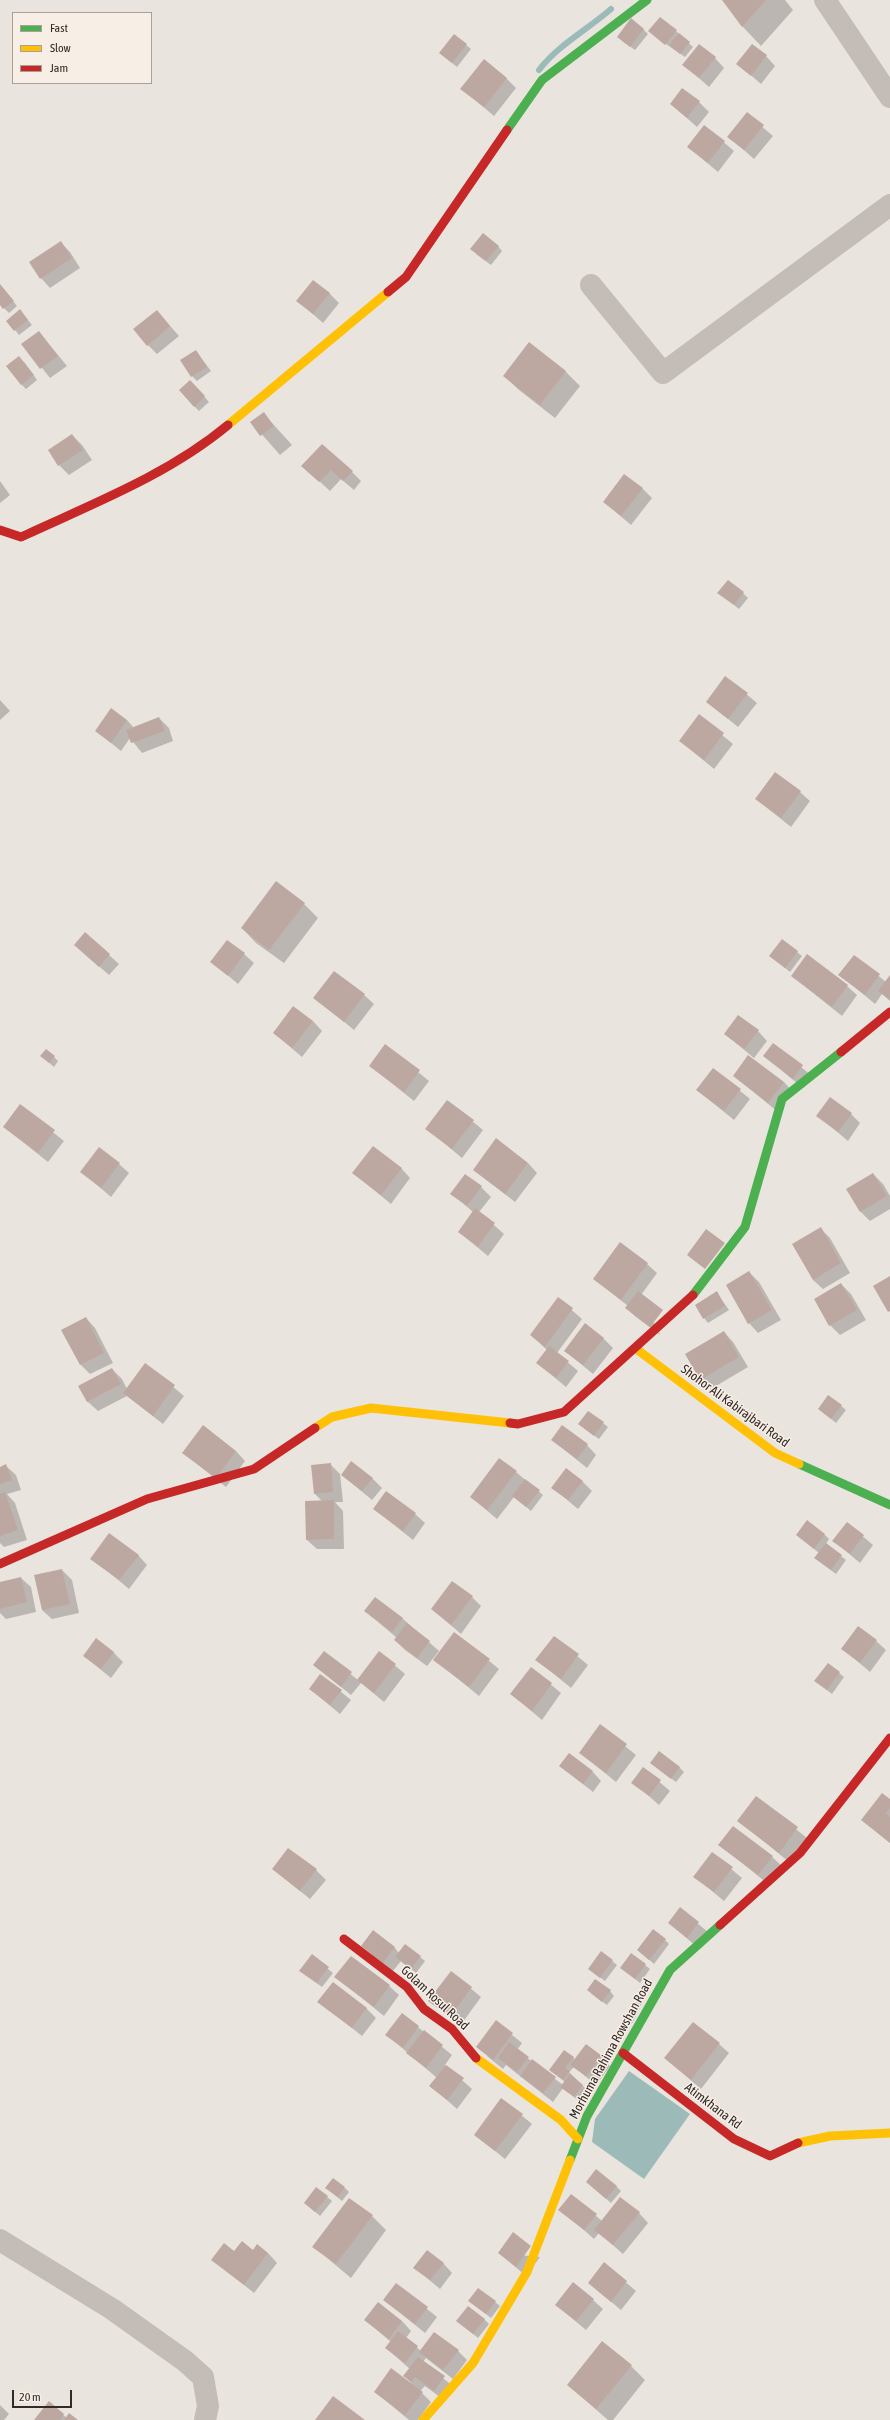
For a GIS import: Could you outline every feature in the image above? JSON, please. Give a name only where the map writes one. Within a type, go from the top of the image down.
[{"type":"street","points":[[0,530],[21,537],[118,492],[200,448],[406,277],[542,80],[647,0]]},
{"type":"street","points":[[825,0],[890,97]]},
{"type":"street","points":[[591,285],[663,373],[890,205]]},
{"type":"street","points":[[0,1564],[147,1499],[254,1469],[332,1417],[371,1408],[518,1424],[564,1412],[694,1294],[745,1227],[782,1099],[890,1012]]},
{"type":"street","name":"Shohor Ali Kabirajbari Road","points":[[635,1348],[775,1454],[890,1505]]},
{"type":"street","name":"Morhuma Rahima Rowshan Road","points":[[423,2420],[473,2363],[527,2272],[587,2116],[670,1970],[800,1853],[890,1738]]},
{"type":"street","name":"Golam Rosul Road","points":[[344,1940],[407,1987],[424,2009],[452,2029],[477,2060],[561,2120],[578,2139]]},
{"type":"street","name":"Atimkhana Rd","points":[[623,2053],[734,2139],[770,2156],[804,2140],[830,2136],[890,2133]]},
{"type":"street","points":[[0,2240],[112,2309],[185,2361],[203,2377],[208,2406],[205,2420]]},
{"type":"water","points":[[629,2071],[690,2114],[644,2179],[592,2142],[595,2119]]},
{"type":"building","points":[[722,0],[766,0],[742,27]]},
{"type":"building","points":[[660,17],[677,30],[665,45],[648,31]]},
{"type":"building","points":[[631,18],[644,29],[630,47],[617,37]]},
{"type":"building","points":[[679,33],[690,42],[680,54],[669,45]]},
{"type":"building","points":[[454,34],[467,44],[452,63],[439,53]]},
{"type":"building","points":[[699,44],[716,57],[699,78],[682,65]]},
{"type":"building","points":[[752,44],[767,55],[751,76],[736,64]]},
{"type":"building","points":[[484,59],[507,78],[484,107],[460,89]]},
{"type":"building","points":[[682,88],[700,101],[687,118],[670,104]]},
{"type":"building","points":[[747,112],[764,125],[744,150],[727,137]]},
{"type":"building","points":[[704,125],[725,141],[708,163],[687,147]]},
{"type":"building","points":[[483,233],[499,246],[486,261],[470,249]]},
{"type":"building","points":[[61,241],[72,258],[40,279],[29,262]]},
{"type":"building","points":[[313,280],[330,293],[313,314],[296,301]]},
{"type":"building","points":[[0,284],[14,301],[3,309],[0,305]]},
{"type":"building","points":[[20,309],[28,320],[14,331],[6,321]]},
{"type":"building","points":[[157,310],[170,326],[147,346],[133,329]]},
{"type":"building","points":[[39,331],[58,356],[40,369],[21,344]]},
{"type":"building","points":[[529,342],[566,371],[540,405],[503,376]]},
{"type":"building","points":[[196,350],[207,367],[191,377],[180,360]]},
{"type":"building","points":[[19,356],[34,375],[21,385],[6,366]]},
{"type":"building","points":[[190,380],[205,396],[194,407],[179,390]]},
{"type":"building","points":[[264,412],[274,426],[260,436],[250,422]]},
{"type":"building","points":[[72,434],[83,450],[58,466],[48,450]]},
{"type":"building","points":[[322,444],[353,471],[343,481],[331,470],[319,482],[301,466]]},
{"type":"building","points":[[624,474],[643,488],[621,516],[603,502]]},
{"type":"building","points":[[728,580],[744,592],[734,605],[717,593]]},
{"type":"building","points":[[725,676],[748,693],[728,719],[706,702]]},
{"type":"building","points":[[111,708],[127,720],[111,743],[95,731]]},
{"type":"building","points":[[699,714],[724,733],[704,760],[679,741]]},
{"type":"building","points":[[159,717],[165,731],[131,743],[126,730]]},
{"type":"building","points":[[775,772],[801,791],[781,818],[755,799]]},
{"type":"building","points":[[276,881],[305,903],[269,950],[241,928]]},
{"type":"building","points":[[85,932],[110,954],[99,967],[74,945]]},
{"type":"building","points":[[782,939],[798,951],[785,968],[769,956]]},
{"type":"building","points":[[227,940],[245,953],[228,976],[210,962]]},
{"type":"building","points":[[807,954],[848,985],[832,1007],[791,976]]},
{"type":"building","points":[[854,955],[880,974],[865,995],[838,975]]},
{"type":"building","points":[[334,971],[365,994],[344,1022],[313,998]]},
{"type":"building","points":[[890,975],[890,1000],[878,991]]},
{"type":"building","points":[[293,1006],[313,1021],[292,1048],[273,1033]]},
{"type":"building","points":[[738,1015],[759,1030],[744,1049],[724,1034]]},
{"type":"building","points":[[773,1043],[803,1065],[793,1079],[763,1056]]},
{"type":"building","points":[[385,1044],[420,1070],[404,1092],[369,1066]]},
{"type":"building","points":[[46,1049],[55,1056],[49,1063],[40,1056]]},
{"type":"building","points":[[748,1055],[784,1082],[768,1103],[733,1076]]},
{"type":"building","points":[[713,1068],[741,1089],[724,1111],[696,1090]]},
{"type":"building","points":[[830,1097],[852,1113],[838,1132],[816,1116]]},
{"type":"building","points":[[447,1100],[474,1120],[452,1149],[425,1129]]},
{"type":"building","points":[[20,1104],[55,1130],[38,1153],[3,1127]]},
{"type":"building","points":[[496,1138],[528,1163],[505,1194],[473,1170]]},
{"type":"building","points":[[373,1146],[402,1168],[381,1195],[352,1173]]},
{"type":"building","points":[[99,1147],[120,1163],[101,1188],[80,1172]]},
{"type":"building","points":[[873,1173],[887,1196],[860,1212],[846,1189]]},
{"type":"building","points":[[465,1174],[482,1186],[467,1206],[450,1194]]},
{"type":"building","points":[[475,1208],[495,1223],[478,1247],[458,1232]]},
{"type":"building","points":[[821,1227],[841,1263],[813,1280],[792,1244]]},
{"type":"building","points":[[706,1229],[725,1243],[705,1269],[687,1255]]},
{"type":"building","points":[[620,1242],[648,1263],[621,1300],[593,1279]]},
{"type":"building","points":[[749,1271],[772,1310],[748,1324],[726,1285]]},
{"type":"building","points":[[890,1276],[890,1311],[888,1312],[873,1286]]},
{"type":"building","points":[[841,1283],[857,1310],[829,1326],[814,1299]]},
{"type":"building","points":[[638,1291],[663,1310],[650,1327],[625,1308]]},
{"type":"building","points":[[717,1291],[725,1306],[703,1319],[695,1305]]},
{"type":"building","points":[[558,1297],[573,1308],[545,1347],[530,1335]]},
{"type":"building","points":[[86,1317],[104,1353],[80,1365],[61,1330]]},
{"type":"building","points":[[585,1323],[604,1338],[583,1365],[564,1351]]},
{"type":"building","points":[[724,1331],[739,1357],[700,1380],[685,1354]]},
{"type":"building","points":[[549,1346],[569,1361],[556,1378],[536,1363]]},
{"type":"building","points":[[145,1363],[175,1385],[153,1416],[123,1393]]},
{"type":"building","points":[[112,1368],[121,1384],[87,1402],[78,1386]]},
{"type":"building","points":[[828,1395],[842,1405],[831,1419],[818,1409]]},
{"type":"building","points":[[588,1411],[604,1422],[594,1436],[578,1424]]},
{"type":"building","points":[[203,1425],[236,1451],[216,1478],[182,1453]]},
{"type":"building","points":[[562,1425],[588,1444],[577,1459],[551,1440]]},
{"type":"building","points":[[499,1458],[517,1471],[487,1510],[470,1497]]},
{"type":"building","points":[[351,1461],[373,1478],[362,1491],[341,1475]]},
{"type":"building","points":[[331,1463],[333,1492],[314,1494],[311,1465]]},
{"type":"building","points":[[6,1464],[12,1480],[0,1484],[0,1467]]},
{"type":"building","points":[[566,1468],[583,1481],[568,1500],[551,1488]]},
{"type":"building","points":[[525,1479],[540,1490],[526,1507],[512,1496]]},
{"type":"building","points":[[386,1491],[416,1513],[403,1531],[373,1509]]},
{"type":"building","points":[[5,1492],[18,1530],[0,1536],[0,1494]]},
{"type":"building","points":[[334,1500],[334,1539],[306,1540],[305,1501]]},
{"type":"building","points":[[807,1520],[825,1534],[814,1549],[796,1535]]},
{"type":"building","points":[[847,1522],[864,1535],[850,1554],[832,1541]]},
{"type":"building","points":[[109,1533],[139,1555],[119,1580],[90,1559]]},
{"type":"building","points":[[826,1543],[842,1555],[831,1570],[814,1558]]},
{"type":"building","points":[[62,1569],[70,1604],[42,1610],[34,1575]]},
{"type":"building","points":[[21,1577],[27,1602],[0,1609],[0,1582]]},
{"type":"building","points":[[452,1581],[473,1596],[451,1625],[431,1609]]},
{"type":"building","points":[[375,1597],[403,1618],[392,1632],[364,1611]]},
{"type":"building","points":[[407,1623],[430,1641],[417,1658],[394,1640]]},
{"type":"building","points":[[858,1626],[877,1640],[860,1663],[841,1649]]},
{"type":"building","points":[[454,1632],[490,1659],[469,1687],[433,1660]]},
{"type":"building","points":[[554,1636],[579,1654],[561,1679],[535,1660]]},
{"type":"building","points":[[96,1638],[114,1652],[101,1669],[83,1656]]},
{"type":"building","points":[[324,1651],[352,1672],[341,1687],[313,1665]]},
{"type":"building","points":[[379,1651],[396,1664],[374,1693],[357,1680]]},
{"type":"building","points":[[828,1663],[840,1672],[827,1690],[814,1681]]},
{"type":"building","points":[[531,1667],[552,1683],[532,1711],[510,1694]]},
{"type":"building","points":[[320,1674],[342,1690],[330,1705],[309,1689]]},
{"type":"building","points":[[600,1724],[627,1744],[606,1773],[579,1753]]},
{"type":"building","points":[[659,1751],[680,1767],[671,1779],[650,1763]]},
{"type":"building","points":[[569,1753],[593,1771],[583,1784],[559,1766]]},
{"type":"building","points":[[643,1767],[661,1780],[649,1796],[631,1783]]},
{"type":"building","points":[[882,1793],[890,1799],[890,1808],[886,1813],[890,1817],[890,1843],[861,1820]]},
{"type":"building","points":[[756,1796],[798,1827],[779,1853],[737,1821]]},
{"type":"building","points":[[733,1826],[773,1856],[758,1875],[718,1845]]},
{"type":"building","points":[[288,1848],[317,1869],[300,1891],[272,1869]]},
{"type":"building","points":[[712,1852],[733,1867],[714,1892],[693,1877]]},
{"type":"building","points":[[680,1907],[699,1922],[687,1938],[668,1923]]},
{"type":"building","points":[[653,1929],[666,1939],[649,1960],[637,1950]]},
{"type":"building","points":[[373,1930],[395,1947],[383,1963],[361,1946]]},
{"type":"building","points":[[405,1944],[421,1956],[411,1969],[395,1957]]},
{"type":"building","points":[[601,1951],[613,1960],[600,1978],[588,1969]]},
{"type":"building","points":[[631,1953],[646,1964],[635,1979],[620,1968]]},
{"type":"building","points":[[312,1954],[329,1967],[317,1983],[299,1971]]},
{"type":"building","points":[[351,1956],[390,1985],[374,2007],[334,1977]]},
{"type":"building","points":[[451,1971],[472,1987],[450,2017],[428,2001]]},
{"type":"building","points":[[595,1979],[611,1990],[602,2002],[587,1990]]},
{"type":"building","points":[[333,1982],[367,2008],[352,2028],[317,2002]]},
{"type":"building","points":[[402,2013],[419,2026],[403,2048],[385,2035]]},
{"type":"building","points":[[496,2020],[513,2033],[493,2060],[476,2047]]},
{"type":"building","points":[[693,2022],[720,2043],[691,2080],[664,2058]]},
{"type":"building","points":[[424,2030],[443,2045],[426,2068],[406,2053]]},
{"type":"building","points":[[509,2042],[529,2057],[517,2072],[498,2058]]},
{"type":"building","points":[[586,2044],[602,2056],[586,2076],[570,2065]]},
{"type":"building","points":[[564,2050],[574,2057],[565,2068],[570,2071],[563,2080],[549,2070]]},
{"type":"building","points":[[532,2059],[556,2077],[543,2093],[520,2076]]},
{"type":"building","points":[[446,2065],[464,2078],[447,2100],[429,2086]]},
{"type":"building","points":[[570,2074],[583,2085],[574,2097],[560,2087]]},
{"type":"building","points":[[501,2098],[523,2114],[495,2151],[474,2135]]},
{"type":"building","points":[[596,2169],[617,2186],[606,2199],[586,2182]]},
{"type":"building","points":[[333,2178],[345,2187],[338,2197],[325,2188]]},
{"type":"building","points":[[316,2187],[328,2196],[315,2212],[304,2203]]},
{"type":"building","points":[[571,2194],[597,2214],[584,2230],[558,2210]]},
{"type":"building","points":[[620,2197],[640,2212],[613,2245],[594,2230]]},
{"type":"building","points":[[349,2198],[373,2215],[336,2264],[312,2247]]},
{"type":"building","points":[[513,2232],[531,2246],[516,2267],[498,2253]]},
{"type":"building","points":[[242,2241],[253,2250],[257,2244],[268,2253],[244,2285],[211,2260],[224,2243],[234,2251]]},
{"type":"building","points":[[427,2250],[444,2263],[430,2280],[413,2268]]},
{"type":"building","points":[[604,2262],[627,2281],[611,2302],[588,2283]]},
{"type":"building","points":[[573,2282],[594,2299],[576,2321],[555,2305]]},
{"type":"building","points":[[396,2283],[428,2307],[415,2324],[383,2300]]},
{"type":"building","points":[[478,2288],[496,2301],[486,2314],[468,2301]]},
{"type":"building","points":[[378,2302],[402,2321],[389,2339],[364,2320]]},
{"type":"building","points":[[468,2306],[485,2319],[473,2334],[456,2321]]},
{"type":"building","points":[[398,2331],[418,2346],[405,2363],[385,2348]]},
{"type":"building","points":[[434,2332],[459,2350],[443,2370],[419,2352]]},
{"type":"building","points":[[602,2341],[632,2365],[596,2409],[567,2385]]},
{"type":"building","points":[[418,2357],[445,2376],[434,2391],[415,2377],[411,2382],[403,2376]]},
{"type":"building","points":[[391,2368],[423,2392],[405,2415],[374,2392]]},
{"type":"building","points":[[333,2396],[365,2420],[315,2420]]},
{"type":"building","points":[[49,2401],[64,2414],[60,2420],[34,2420]]},
{"type":"building","points":[[69,2413],[78,2420],[64,2420]]},
{"type":"waterway","points":[[539,70],[564,45],[611,9]]},
{"type":"waterway","points":[[630,2021],[640,2001]]},
{"type":"traffic: fast","points":[[507,130],[542,80],[647,0]]},
{"type":"traffic: fast","points":[[693,1295],[745,1227],[782,1099],[841,1052]]},
{"type":"traffic: fast","points":[[799,1464],[890,1505]]},
{"type":"traffic: fast","points":[[570,2160],[587,2116],[670,1970],[720,1925]]},
{"type":"traffic: slow","points":[[228,425],[388,292]]},
{"type":"traffic: slow","points":[[635,1348],[775,1453],[799,1464]]},
{"type":"traffic: slow","points":[[315,1428],[332,1417],[371,1408],[510,1423]]},
{"type":"traffic: slow","points":[[476,2058],[561,2120],[578,2139]]},
{"type":"traffic: slow","points":[[798,2143],[830,2136],[890,2133]]},
{"type":"traffic: slow","points":[[423,2420],[473,2363],[527,2272],[570,2160]]},
{"type":"traffic: jam","points":[[388,292],[406,277],[507,130]]},
{"type":"traffic: jam","points":[[0,530],[21,537],[102,500],[155,474],[205,443],[228,425]]},
{"type":"traffic: jam","points":[[841,1052],[890,1012]]},
{"type":"traffic: jam","points":[[510,1423],[518,1424],[564,1412],[693,1295]]},
{"type":"traffic: jam","points":[[0,1564],[147,1499],[254,1469],[315,1428]]},
{"type":"traffic: jam","points":[[720,1925],[800,1853],[890,1738]]},
{"type":"traffic: jam","points":[[344,1939],[407,1987],[424,2009],[452,2029],[476,2058]]},
{"type":"traffic: jam","points":[[623,2053],[734,2139],[770,2156],[798,2143]]}]
